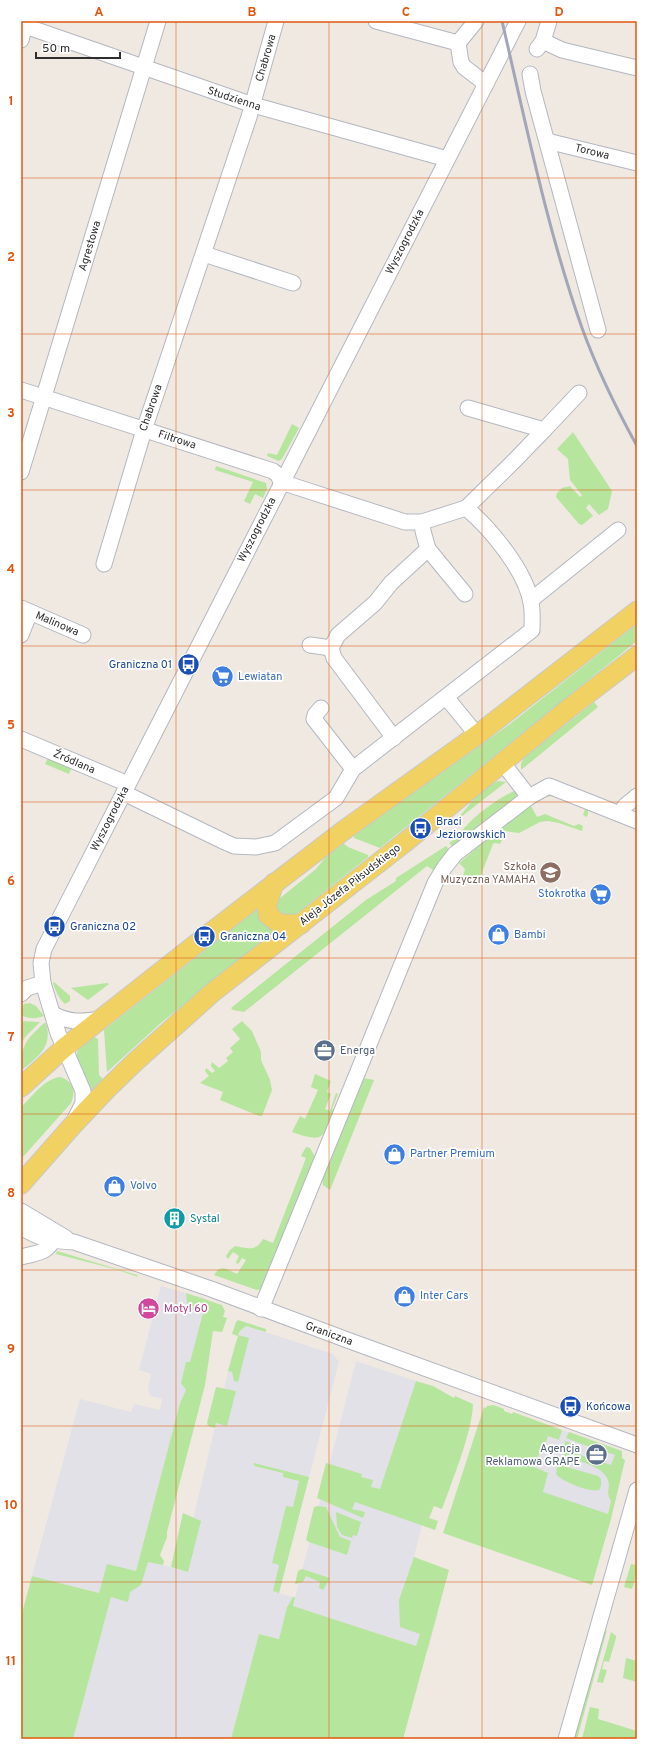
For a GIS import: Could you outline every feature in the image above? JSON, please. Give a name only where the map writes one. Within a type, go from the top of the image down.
[{"type":"main road","points":[[21,1086],[64,1048],[274,883],[476,735],[637,611]]},
{"type":"main road","name":"Aleja Józefa Piłsudskiego","points":[[72,1126],[106,1090],[213,992],[404,843],[502,762],[637,656]]},
{"type":"main road","points":[[274,883],[268,904],[268,915],[280,924],[301,924]]},
{"type":"main road","name":"Wyszogrodzka","points":[[23,1179],[72,1126]]},
{"type":"street","name":"Agrestowa","points":[[21,472],[158,21]]},
{"type":"street","name":"Chabrowa","points":[[104,564],[144,430],[253,105],[276,21]]},
{"type":"street","points":[[376,21],[458,43]]},
{"type":"street","points":[[476,21],[458,43],[461,62],[464,67],[486,84]]},
{"type":"street","name":"Wyszogrodzka","points":[[72,1126],[81,1109],[83,1097],[81,1086],[64,1048],[43,983],[42,963],[44,949],[281,482],[518,21]]},
{"type":"street","points":[[549,21],[540,45],[637,68]]},
{"type":"street","name":"Studzienna","points":[[24,29],[253,105],[447,159]]},
{"type":"street","points":[[530,74],[533,91],[598,330]]},
{"type":"street","name":"Torowa","points":[[547,141],[637,163]]},
{"type":"street","points":[[204,254],[293,283]]},
{"type":"street","name":"Filtrowa","points":[[21,390],[273,471],[278,475],[281,482]]},
{"type":"street","points":[[281,482],[399,521],[422,522],[466,508],[519,457],[579,393]]},
{"type":"street","points":[[468,408],[544,430]]},
{"type":"street","points":[[321,708],[314,715],[314,719],[353,769],[532,630],[531,600],[524,581],[496,538],[478,518],[466,508]]},
{"type":"street","points":[[422,522],[428,549],[465,594]]},
{"type":"street","points":[[531,600],[618,530]]},
{"type":"street","points":[[394,738],[334,658],[331,648],[338,635],[375,603],[391,583],[428,549]]},
{"type":"street","name":"Malinowa","points":[[21,635],[26,610],[83,635]]},
{"type":"street","points":[[310,645],[331,648]]},
{"type":"street","points":[[446,697],[476,735]]},
{"type":"street","name":"Źródlana","points":[[21,739],[126,788],[225,842],[234,846],[256,848],[275,842],[336,798],[353,769]]},
{"type":"street","points":[[502,762],[529,797]]},
{"type":"street","points":[[261,1309],[435,883],[444,868],[455,854],[529,797],[549,786],[637,821]]},
{"type":"street","points":[[620,814],[625,806],[637,796]]},
{"type":"street","points":[[21,994],[27,988],[43,983]]},
{"type":"street","points":[[53,1014],[65,1020],[74,1022],[101,1019]]},
{"type":"street","points":[[21,1211],[55,1237]]},
{"type":"street","points":[[21,1227],[29,1232],[55,1237]]},
{"type":"street","points":[[21,1257],[41,1252],[50,1247],[55,1237]]},
{"type":"street","name":"Graniczna","points":[[55,1237],[74,1242],[211,1289],[261,1309],[637,1445]]},
{"type":"street","points":[[566,1739],[637,1490]]},
{"type":"shaded area","points":[[161,1286],[207,1299],[190,1363],[187,1362],[186,1390],[180,1403],[136,1572],[99,1593],[32,1576],[80,1399],[131,1412],[134,1404],[160,1410],[162,1399],[150,1396],[148,1389],[151,1374],[139,1370]]},
{"type":"shaded area","points":[[246,1326],[333,1354],[339,1362],[279,1593],[293,1597],[287,1607],[279,1639],[259,1634],[231,1739],[73,1739],[111,1597],[130,1592],[141,1585],[148,1561],[181,1570],[234,1347],[240,1331]]},
{"type":"shaded area","points":[[356,1361],[416,1381],[374,1508],[422,1525],[414,1557],[399,1600],[438,1613],[428,1650],[293,1606]]},
{"type":"shaded area","points":[[545,1424],[622,1451],[607,1518],[523,1491]]},
{"type":"green space","points":[[292,424],[299,428],[282,459],[279,461],[267,456],[268,453],[277,455]]},
{"type":"green space","points":[[573,432],[612,491],[608,509],[599,515],[589,504],[586,508],[593,516],[582,525],[579,524],[556,497],[557,493],[562,488],[570,486],[580,497],[582,495],[570,480],[568,459],[557,449]]},
{"type":"green space","points":[[216,466],[266,483],[267,489],[263,498],[255,494],[250,504],[244,501],[253,482],[215,470]]},
{"type":"green space","points":[[637,624],[637,641],[380,848],[354,838],[354,835],[510,724]]},
{"type":"green space","points":[[594,702],[598,707],[521,770],[521,763],[525,757]]},
{"type":"green space","points":[[48,758],[70,766],[71,769],[69,774],[45,764]]},
{"type":"green space","points":[[498,781],[506,782],[457,820],[480,793]]},
{"type":"green space","points":[[517,790],[516,800],[454,848],[449,843],[456,838],[482,811],[503,796]]},
{"type":"green space","points":[[550,794],[585,807],[588,810],[588,815],[586,817],[583,815],[585,809],[555,796],[545,797],[531,806],[537,817],[545,814],[574,826],[579,824],[583,826],[582,831],[548,821],[540,822],[519,833],[497,830],[541,796]]},
{"type":"green space","points":[[491,838],[502,840],[500,844],[493,844],[477,885],[465,880],[463,877],[465,869],[459,863],[485,841]]},
{"type":"green space","points":[[343,843],[348,847],[368,855],[368,857],[295,915],[286,918],[276,911],[277,901],[316,869],[329,853]]},
{"type":"green space","points":[[446,846],[449,849],[433,870],[427,866],[244,1012],[233,1010],[231,1008],[366,900],[396,881],[396,878]]},
{"type":"green space","points":[[261,906],[276,930],[162,1022],[107,1072],[104,1030]]},
{"type":"green space","points":[[54,982],[70,996],[70,1001],[65,1004],[63,1002],[56,992]]},
{"type":"green space","points":[[107,983],[109,984],[88,1000],[71,988]]},
{"type":"green space","points":[[30,1003],[36,1006],[44,1016],[32,1018],[21,1015],[24,1004]]},
{"type":"green space","points":[[21,1021],[40,1022],[21,1043]]},
{"type":"green space","points":[[242,1021],[252,1031],[261,1052],[261,1060],[270,1080],[272,1090],[262,1116],[220,1100],[223,1092],[200,1083],[209,1076],[205,1071],[206,1068],[212,1073],[215,1071],[211,1066],[212,1062],[219,1068],[228,1061],[226,1058],[233,1052],[230,1048],[240,1039],[232,1029]]},
{"type":"green space","points":[[44,1023],[46,1023],[48,1032],[46,1045],[38,1056],[21,1071],[22,1055],[25,1044],[32,1034]]},
{"type":"green space","points":[[94,1037],[98,1039],[99,1075],[103,1079],[90,1093],[89,1084],[77,1054],[78,1050],[82,1046]]},
{"type":"green space","points":[[315,1074],[331,1081],[327,1092],[331,1094],[325,1109],[330,1111],[336,1093],[338,1094],[332,1109],[334,1110],[324,1133],[316,1138],[292,1132],[300,1116],[305,1119],[318,1090],[311,1087]]},
{"type":"green space","points":[[60,1077],[68,1081],[73,1087],[73,1099],[22,1158],[21,1107],[49,1081]]},
{"type":"green space","points":[[364,1078],[374,1080],[330,1190],[323,1185],[322,1177]]},
{"type":"green space","points":[[306,1147],[310,1148],[314,1155],[314,1161],[263,1289],[257,1290],[214,1275],[219,1269],[222,1268],[228,1269],[237,1274],[246,1260],[242,1258],[237,1264],[236,1262],[239,1256],[233,1252],[228,1259],[226,1256],[235,1246],[251,1248],[257,1246],[263,1239],[273,1243],[306,1158],[301,1156]]},
{"type":"green space","points":[[57,1251],[137,1275],[138,1277],[115,1269],[56,1254]]},
{"type":"green space","points":[[186,1293],[222,1305],[225,1311],[223,1317],[227,1318],[222,1332],[213,1331],[205,1385],[167,1532],[167,1537],[160,1555],[164,1561],[163,1565],[148,1562],[141,1585],[130,1592],[128,1602],[111,1597],[73,1739],[21,1739],[21,1617],[32,1576],[99,1593],[107,1564],[136,1571],[180,1403],[186,1390],[181,1383],[186,1362],[190,1362],[203,1313],[188,1309]]},
{"type":"green space","points":[[238,1320],[266,1329],[266,1332],[246,1326],[240,1331],[238,1335],[249,1338],[238,1382],[234,1381],[232,1372],[228,1371],[238,1336],[232,1334]]},
{"type":"green space","points":[[416,1381],[433,1386],[454,1398],[455,1396],[473,1404],[472,1416],[465,1443],[442,1509],[434,1506],[429,1518],[438,1521],[435,1530],[355,1502],[352,1509],[365,1512],[363,1518],[317,1498],[326,1463],[362,1474],[361,1477],[373,1480],[371,1487],[380,1489]]},
{"type":"green space","points":[[216,1387],[236,1391],[227,1426],[216,1423],[215,1428],[208,1426],[207,1423]]},
{"type":"green space","points":[[494,1405],[512,1414],[513,1412],[562,1430],[559,1440],[548,1436],[534,1467],[548,1473],[543,1492],[608,1514],[611,1501],[608,1495],[608,1480],[601,1471],[595,1467],[565,1456],[563,1452],[565,1441],[580,1446],[577,1454],[611,1465],[615,1455],[603,1451],[604,1448],[597,1446],[595,1449],[566,1438],[569,1432],[622,1451],[622,1458],[625,1460],[611,1519],[592,1585],[443,1533],[484,1407],[486,1408],[487,1406]]},
{"type":"green space","points":[[254,1463],[309,1477],[279,1593],[273,1591],[279,1565],[272,1563],[286,1506],[293,1507],[299,1481],[283,1477],[283,1473],[254,1466]]},
{"type":"green space","points":[[560,1465],[598,1476],[601,1479],[601,1486],[599,1490],[589,1490],[563,1480],[556,1474],[557,1467]]},
{"type":"green space","points":[[314,1507],[326,1507],[340,1537],[351,1541],[347,1555],[306,1540]]},
{"type":"green space","points":[[336,1512],[361,1522],[357,1536],[353,1535],[352,1538],[342,1535],[337,1527]]},
{"type":"green space","points":[[183,1513],[201,1521],[188,1572],[171,1567]]},
{"type":"green space","points":[[414,1557],[449,1570],[403,1739],[231,1739],[259,1634],[279,1639],[287,1607],[293,1597],[295,1597],[293,1606],[416,1646],[420,1634],[400,1627],[399,1600]]},
{"type":"green space","points":[[631,1564],[637,1565],[637,1574],[632,1589],[624,1587]]},
{"type":"green space","points":[[302,1569],[330,1578],[323,1590],[319,1588],[320,1582],[306,1576],[303,1582],[295,1584],[298,1571]]},
{"type":"green space","points":[[607,1630],[577,1739],[574,1739],[603,1635]]},
{"type":"green space","points":[[611,1632],[616,1636],[616,1638],[609,1662],[604,1661],[602,1669],[607,1670],[603,1683],[597,1682]]},
{"type":"green space","points":[[626,1658],[637,1661],[637,1682],[623,1678]]},
{"type":"green space","points":[[590,1707],[599,1709],[598,1719],[637,1731],[637,1739],[582,1739]]},
{"type":"railway","points":[[502,21],[538,176],[569,291],[600,373],[637,446]]},
{"type":"place","name":"Graniczna 01","points":[[188,665]]},
{"type":"place","name":"Lewiatan","points":[[223,677]]},
{"type":"place","name":"Braci Jeziorowskich","points":[[421,828]]},
{"type":"place","name":"Szkoła Muzyczna YAMAHA","points":[[551,873]]},
{"type":"place","name":"Stokrotka","points":[[601,894]]},
{"type":"place","name":"Graniczna 02","points":[[54,927]]},
{"type":"place","name":"Bambi","points":[[498,935]]},
{"type":"place","name":"Graniczna 04","points":[[205,937]]},
{"type":"place","name":"Energa","points":[[324,1051]]},
{"type":"place","name":"Partner Premium","points":[[394,1154]]},
{"type":"place","name":"Volvo","points":[[114,1186]]},
{"type":"place","name":"Systal","points":[[174,1219]]},
{"type":"place","name":"Inter Cars","points":[[404,1296]]},
{"type":"place","name":"Motyl 60","points":[[148,1309]]},
{"type":"place","name":"Końcowa","points":[[571,1407]]},
{"type":"place","name":"Agencja Reklamowa GRAPE","points":[[596,1455]]}]
